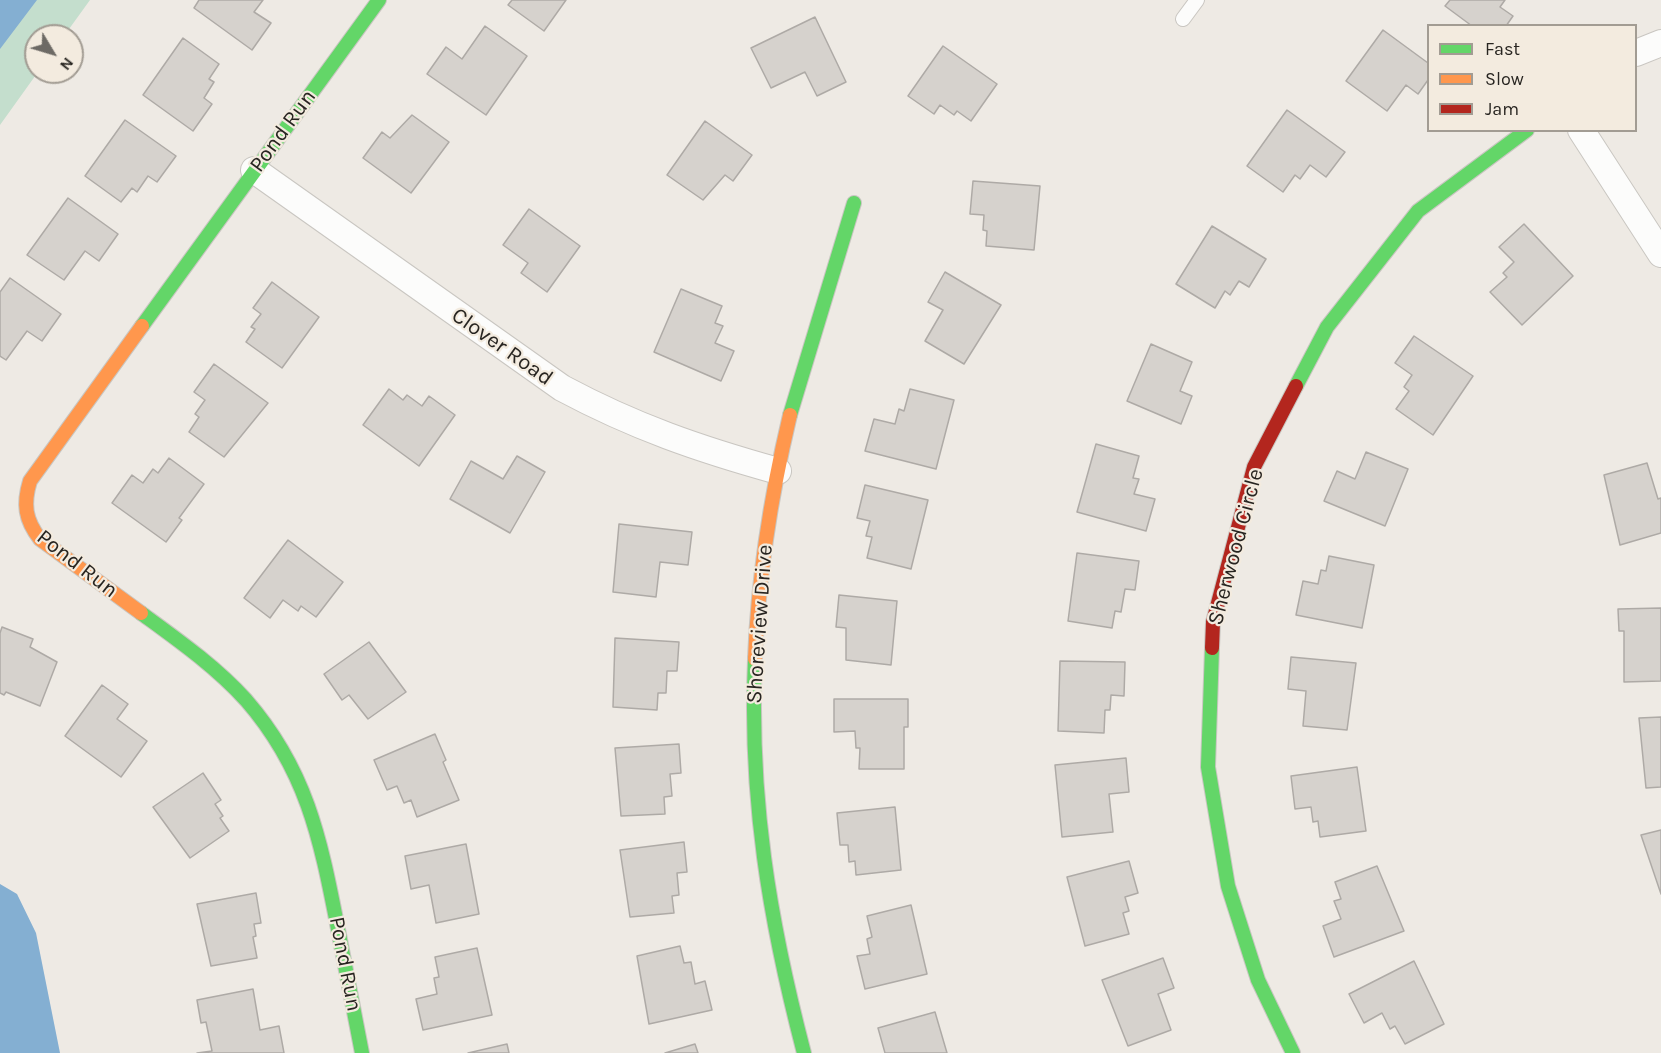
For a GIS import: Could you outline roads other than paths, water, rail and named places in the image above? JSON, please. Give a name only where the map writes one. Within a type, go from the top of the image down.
[{"type":"street","name":"Pond Run","points":[[362,1053],[321,842],[312,810],[295,770],[267,723],[231,682],[206,661],[40,539],[30,527],[25,516],[24,500],[30,481],[379,0]]},
{"type":"street","points":[[1637,52],[1661,43]]},
{"type":"street","name":"Sherwood Circle","points":[[1293,1053],[1258,980],[1228,886],[1208,767],[1213,622],[1254,468],[1327,327],[1418,211],[1524,132]]},
{"type":"street","points":[[1582,132],[1661,254]]},
{"type":"street","name":"Clover Road","points":[[254,170],[523,363],[562,388],[614,416],[659,435],[708,452],[778,471]]},
{"type":"street","name":"Shoreview Drive","points":[[804,1053],[780,959],[761,848],[753,721],[759,594],[766,532],[786,432],[854,203]]},
{"type":"lane","points":[[1183,19],[1197,0]]},
{"type":"water","points":[[0,0],[37,0],[0,49]]},
{"type":"water","points":[[0,884],[17,894],[36,933],[60,1053],[0,1053]]}]
